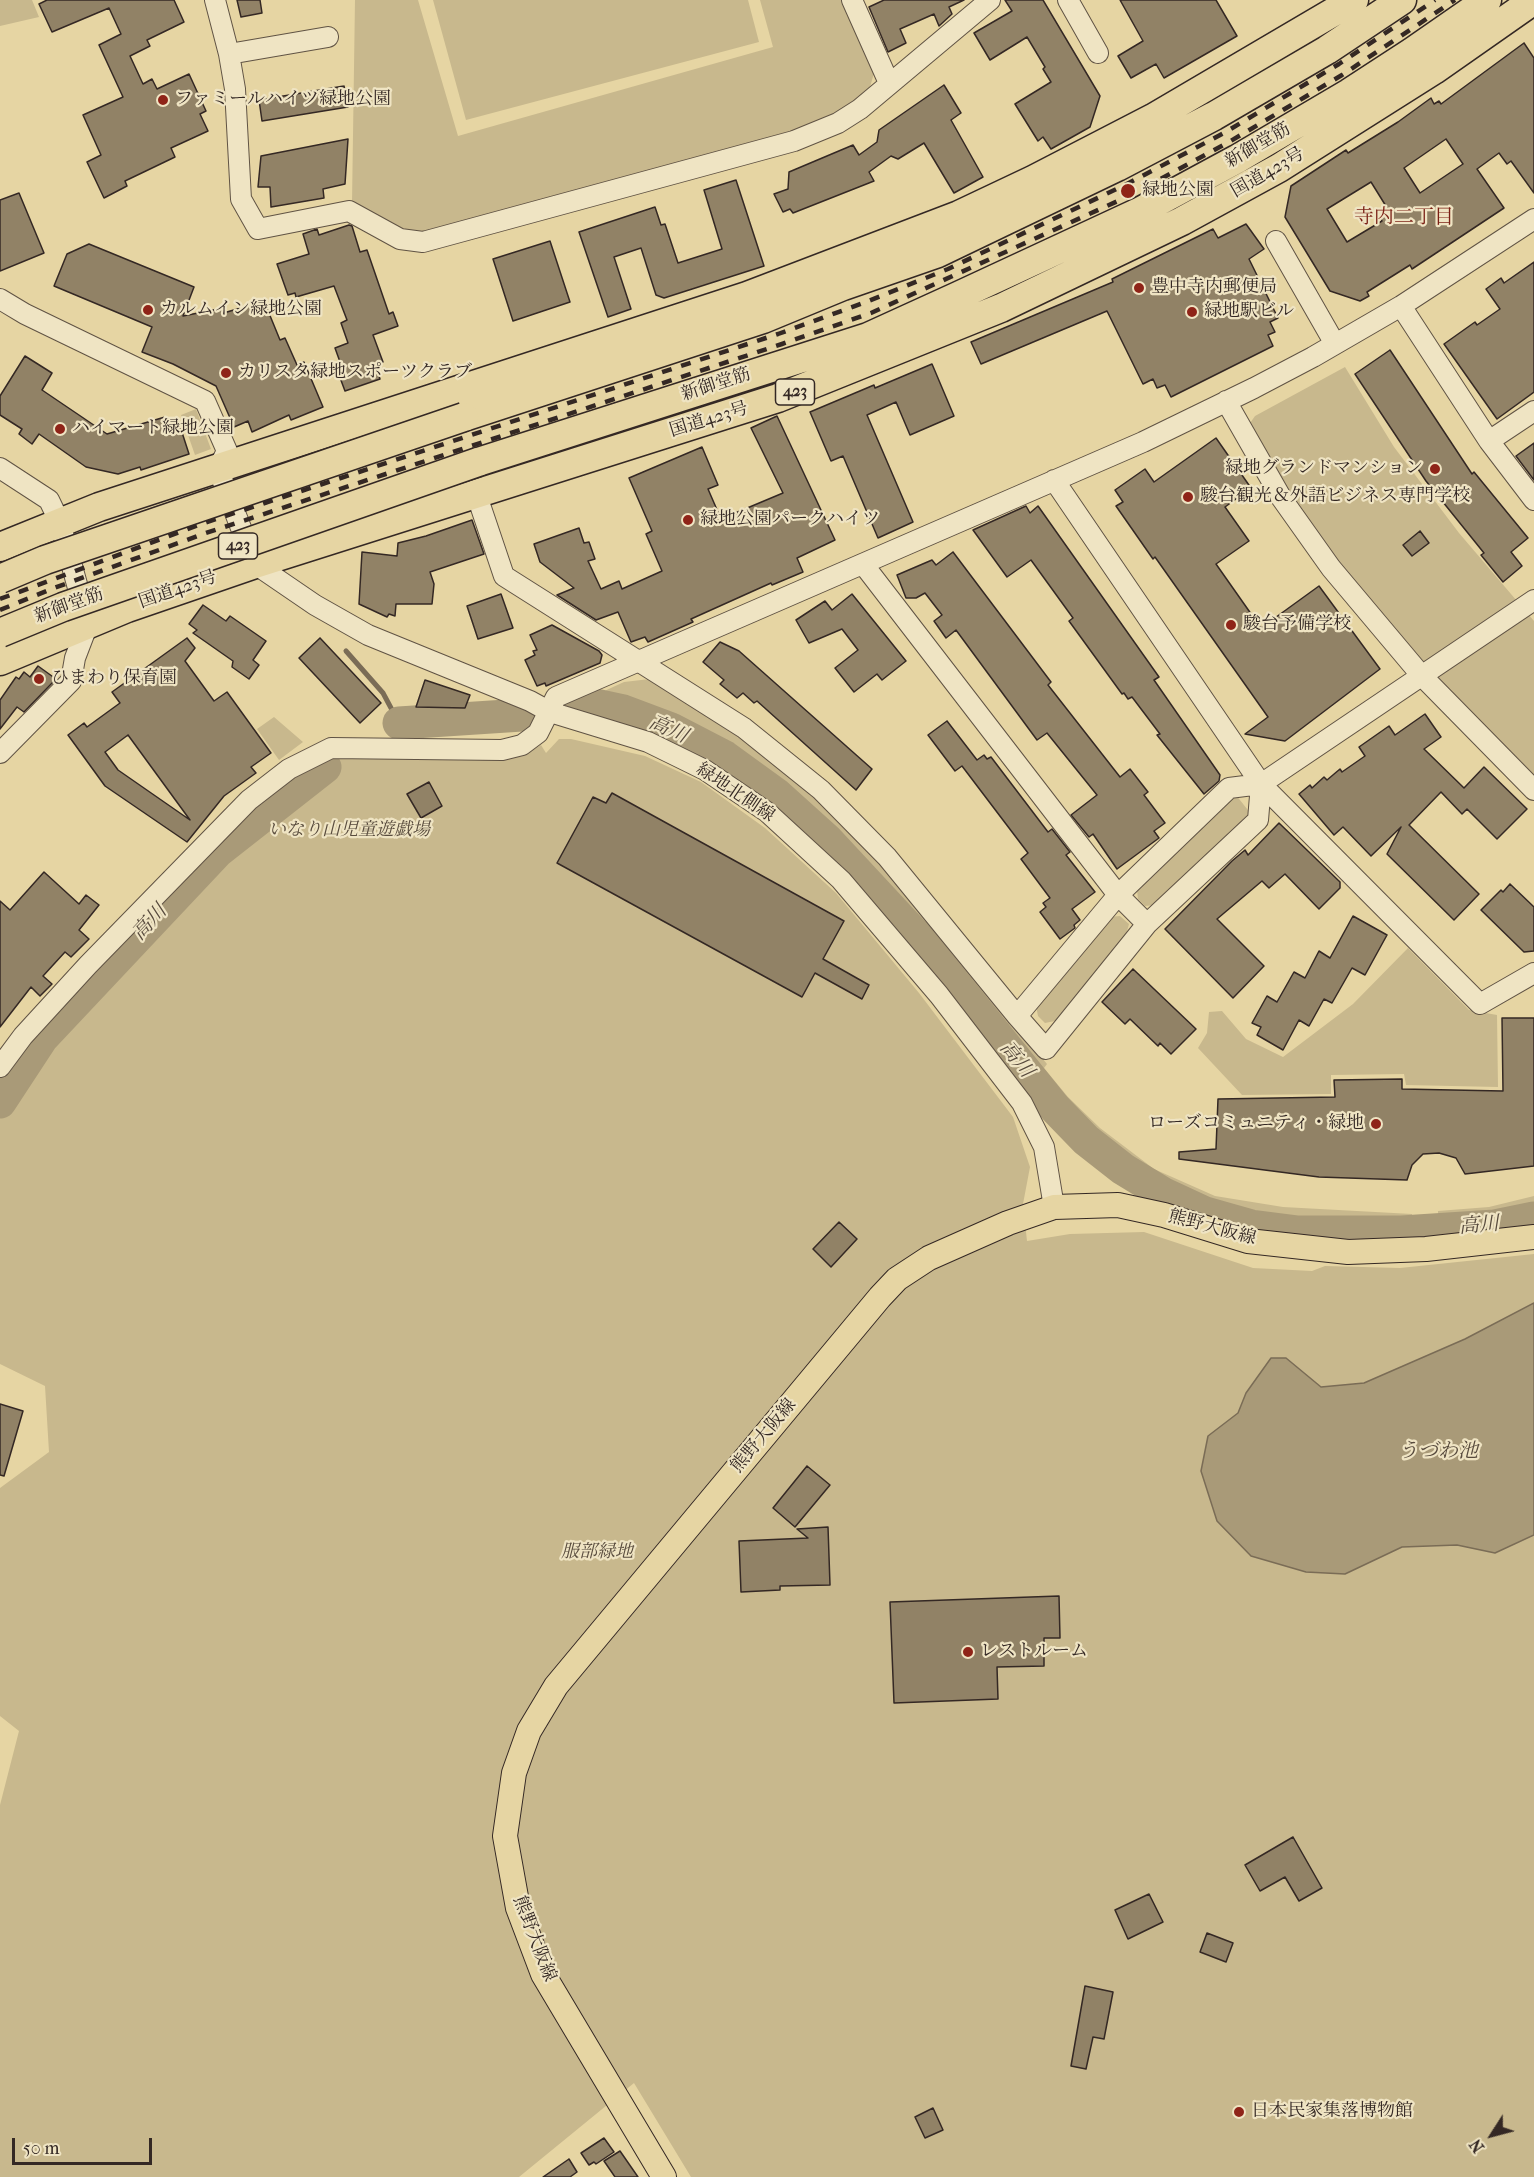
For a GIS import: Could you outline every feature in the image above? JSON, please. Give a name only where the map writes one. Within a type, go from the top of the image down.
[{"type":"highway","points":[[0,547],[99,507],[747,296],[959,215],[1153,118],[1354,0]]},
{"type":"highway","points":[[0,579],[45,560],[464,417],[763,319],[843,286],[938,253],[1117,167],[1214,116],[1317,56],[1402,0]]},
{"type":"highway","name":"新御堂筋","points":[[0,633],[63,607],[478,462],[868,337],[1139,212],[1237,159],[1349,93],[1487,0]]},
{"type":"highway","points":[[1434,70],[1509,0]]},
{"type":"highway","name":"国道423号","points":[[0,661],[127,608],[255,564],[778,398],[1001,308],[1201,211],[1279,168],[1434,70],[1534,0]]},
{"type":"highway","points":[[843,286],[959,215]]},
{"type":"highway","points":[[868,337],[1001,308]]},
{"type":"main road","name":"熊野大阪線","points":[[664,2177],[543,1974],[518,1908],[505,1836],[514,1773],[529,1731],[556,1686],[880,1297],[897,1279],[929,1258],[1008,1223],[1054,1207],[1118,1205],[1164,1215],[1248,1241],[1348,1252],[1426,1249],[1534,1237]]},
{"type":"street","points":[[215,0],[229,54],[235,89],[241,199],[258,228],[349,211],[400,239],[423,242],[794,141],[860,109],[990,0]]},
{"type":"street","points":[[852,0],[889,83]]},
{"type":"street","points":[[1068,0],[1098,53]]},
{"type":"street","points":[[229,54],[328,37]]},
{"type":"street","points":[[3,1056],[249,800],[289,769],[332,748],[502,750],[522,745],[538,733],[556,697],[1143,442],[1335,344],[1401,306],[1534,219]]},
{"type":"street","points":[[1276,241],[1335,344]]},
{"type":"street","points":[[0,299],[25,314],[205,401],[227,451],[218,469],[255,564]]},
{"type":"street","points":[[1401,306],[1489,441],[1534,500]]},
{"type":"street","points":[[1226,401],[1282,499],[1331,568],[1421,675],[1534,789]]},
{"type":"street","points":[[1489,441],[1534,411]]},
{"type":"street","points":[[0,468],[49,500],[60,523],[88,624],[75,658],[70,681],[0,753]]},
{"type":"street","points":[[1054,480],[1261,784],[1480,1004],[1534,973]]},
{"type":"street","points":[[476,493],[504,576],[744,728],[820,790],[887,857],[1017,1016],[1046,1048],[1147,924],[1258,820],[1261,784]]},
{"type":"street","name":"緑地北側線","points":[[255,564],[315,605],[368,635],[530,701],[550,712],[648,742],[705,770],[767,812],[841,880],[939,995],[1022,1103],[1044,1147],[1054,1207]]},
{"type":"street","points":[[863,564],[1118,895],[1147,924]]},
{"type":"street","points":[[1017,1016],[1118,895],[1229,788],[1261,784],[1529,603]]},
{"type":"green space","points":[[0,0],[32,0],[39,17],[0,26]]},
{"type":"green space","points":[[355,0],[418,0],[458,136],[773,47],[760,0],[842,0],[874,73],[870,87],[842,110],[791,131],[426,234],[405,231],[352,203]]},
{"type":"green space","points":[[433,0],[748,0],[759,42],[466,120]]},
{"type":"green space","points":[[1345,367],[1394,447],[1459,533],[1534,621],[1534,777],[1448,691],[1384,620],[1338,562],[1248,426],[1255,416]]},
{"type":"green space","points":[[196,409],[211,449],[195,455],[181,415]]},
{"type":"green space","points":[[650,679],[740,734],[817,795],[879,860],[1047,1064],[1044,1068],[1068,1097],[1100,1128],[1154,1169],[1215,1196],[1283,1207],[1412,1214],[1412,1225],[1298,1227],[1252,1222],[1206,1208],[1166,1190],[1126,1166],[1088,1136],[1058,1105],[923,934],[830,833],[781,789],[729,752],[672,724],[624,705],[598,700],[600,693],[624,682]]},
{"type":"green space","points":[[274,717],[303,742],[279,760],[257,729]]},
{"type":"green space","name":"服部緑地","points":[[559,739],[571,739],[645,756],[701,782],[765,828],[836,893],[919,993],[1013,1117],[1030,1167],[1023,1204],[1027,1241],[1070,1234],[1144,1232],[1253,1268],[1312,1271],[1325,1266],[1400,1268],[1534,1254],[1534,2177],[691,2177],[634,2083],[519,2177],[0,2177],[0,1805],[19,1731],[0,1716],[0,1488],[49,1452],[45,1386],[0,1364],[0,1096],[30,1040],[266,800],[297,774],[335,755],[493,760],[523,756],[541,745],[546,753]]},
{"type":"green space","points":[[1236,795],[1251,814],[1155,905],[1145,906],[1138,899],[1137,890]]},
{"type":"green space","points":[[1120,916],[1129,924],[1126,935],[1055,1021],[1045,1023],[1038,1016],[1036,1006],[1109,917]]},
{"type":"green space","points":[[1408,948],[1469,1010],[1497,1015],[1498,1087],[1406,1085],[1404,1074],[1331,1075],[1331,1094],[1242,1095],[1198,1048],[1207,1033],[1209,1012],[1222,1011],[1246,1039],[1283,1057],[1353,1004]]},
{"type":"green space","points":[[1534,1196],[1534,1213],[1492,1221],[1438,1224],[1438,1211],[1489,1207]]},
{"type":"water","name":"うづわ池","points":[[1534,1303],[1534,1535],[1495,1553],[1457,1545],[1402,1547],[1345,1574],[1306,1572],[1251,1556],[1217,1521],[1201,1471],[1208,1436],[1238,1413],[1246,1393],[1271,1358],[1286,1358],[1321,1387],[1364,1383],[1465,1339]]},
{"type":"building","name":"ファミールハイツ緑地公園","points":[[47,0],[174,0],[184,22],[147,40],[150,46],[130,56],[143,84],[152,79],[157,89],[189,74],[206,111],[200,114],[208,131],[171,148],[175,157],[125,181],[127,186],[104,198],[87,162],[101,155],[83,115],[123,97],[99,45],[121,34],[109,8],[52,32],[39,4]]},
{"type":"building","points":[[237,0],[260,0],[262,13],[241,17]]},
{"type":"building","points":[[884,0],[964,0],[949,7],[952,14],[939,26],[934,14],[900,29],[906,43],[888,52],[869,7]]},
{"type":"building","points":[[1005,0],[1043,0],[1100,96],[1090,127],[1051,149],[1043,137],[1038,141],[1015,104],[1051,82],[1027,37],[990,60],[974,33],[1012,11]]},
{"type":"building","points":[[1120,0],[1216,0],[1237,36],[1164,78],[1156,64],[1131,78],[1118,56],[1143,41]]},
{"type":"building","points":[[1524,43],[1534,58],[1534,193],[1511,161],[1507,164],[1499,153],[1477,169],[1504,208],[1412,269],[1410,265],[1367,292],[1369,296],[1360,301],[1330,291],[1285,217],[1291,186],[1346,150],[1348,153],[1398,122],[1431,98],[1434,104],[1439,101],[1441,104]],"holes":[[[1446,139],[1463,164],[1420,193],[1404,168]],[[1371,182],[1389,211],[1380,217],[1382,221],[1347,242],[1327,209]]]},
{"type":"building","points":[[944,85],[961,113],[951,120],[983,177],[954,193],[924,143],[898,159],[891,156],[869,172],[874,181],[793,213],[790,209],[783,212],[774,194],[788,189],[789,172],[853,145],[859,155],[877,142],[879,130]]},
{"type":"building","points":[[344,86],[348,107],[262,121],[259,100]]},
{"type":"building","points":[[348,139],[345,184],[323,189],[324,198],[271,207],[270,187],[258,187],[261,156]]},
{"type":"building","points":[[736,180],[764,266],[664,298],[656,295],[641,248],[614,257],[631,309],[608,317],[579,232],[655,207],[661,225],[665,224],[678,263],[722,249],[704,190]]},
{"type":"building","points":[[19,193],[44,253],[0,271],[0,200]]},
{"type":"building","name":"緑地駅ビル","points":[[1246,224],[1264,249],[1249,259],[1278,318],[1270,322],[1275,332],[1268,335],[1273,346],[1171,397],[1165,385],[1157,388],[1153,379],[1143,384],[1107,311],[981,364],[971,342],[1113,282],[1112,279],[1213,229],[1218,238]]},
{"type":"building","points":[[352,226],[360,252],[367,250],[389,314],[393,312],[398,326],[373,335],[383,362],[375,364],[380,379],[345,391],[339,375],[344,373],[335,348],[348,343],[341,323],[347,320],[334,286],[296,297],[295,293],[288,295],[277,264],[309,254],[303,234],[317,229],[319,235]]},
{"type":"building","points":[[550,241],[570,302],[513,321],[493,259]]},
{"type":"building","points":[[89,244],[194,287],[183,316],[218,309],[227,312],[264,301],[280,340],[285,338],[297,365],[304,362],[323,407],[291,420],[289,415],[252,432],[248,421],[234,427],[216,386],[173,364],[142,352],[152,327],[54,286],[67,254]]},
{"type":"building","points":[[1534,262],[1534,392],[1497,419],[1444,344],[1475,322],[1477,325],[1500,309],[1486,289],[1501,278],[1504,283]]},
{"type":"building","name":"緑地グランドマンション","points":[[1390,350],[1472,474],[1474,472],[1528,538],[1511,552],[1522,566],[1503,582],[1481,555],[1484,553],[1426,481],[1355,374]]},
{"type":"building","name":"ハイマート緑地公園","points":[[25,356],[52,373],[42,390],[107,434],[165,417],[166,424],[178,420],[189,454],[141,470],[140,467],[118,474],[86,467],[39,434],[32,444],[19,434],[22,429],[0,415],[0,396]]},
{"type":"building","points":[[932,364],[954,416],[910,435],[896,402],[867,415],[913,522],[878,538],[843,456],[831,461],[810,412]]},
{"type":"building","points":[[777,416],[835,540],[797,558],[803,572],[772,585],[771,583],[691,619],[693,622],[648,642],[645,637],[631,642],[618,612],[596,620],[557,595],[574,588],[540,562],[534,544],[579,528],[584,543],[589,542],[595,559],[588,561],[601,589],[619,581],[622,589],[662,571],[646,534],[652,531],[629,478],[702,447],[718,485],[708,489],[721,519],[783,493],[751,428]]},
{"type":"building","name":"駿台予備学校","points":[[1216,438],[1251,488],[1225,507],[1249,541],[1216,564],[1261,628],[1319,586],[1380,669],[1285,741],[1245,734],[1268,717],[1155,557],[1153,559],[1116,506],[1123,502],[1115,490],[1145,469],[1154,482]]},
{"type":"building","points":[[1534,443],[1534,480],[1516,456]]},
{"type":"building","points":[[1026,506],[1030,513],[1038,506],[1159,677],[1154,680],[1220,775],[1219,781],[1204,794],[1157,735],[1160,734],[1132,697],[1128,699],[1124,693],[1122,694],[1069,621],[1073,618],[1031,560],[1007,577],[973,530]]},
{"type":"building","points":[[472,520],[484,554],[430,572],[434,584],[432,604],[396,604],[395,616],[389,614],[387,617],[359,604],[362,552],[397,556],[398,543]]},
{"type":"building","points":[[1420,531],[1429,543],[1412,556],[1403,545]]},
{"type":"building","points":[[953,552],[1051,682],[1048,685],[1120,777],[1130,769],[1148,792],[1144,795],[1165,823],[1154,831],[1159,838],[1117,869],[1093,834],[1089,837],[1071,815],[1097,795],[1047,733],[1037,740],[956,630],[946,638],[934,621],[942,615],[925,593],[916,598],[906,598],[897,575],[932,560],[936,565]]},
{"type":"building","points":[[501,594],[513,628],[478,639],[467,606]]},
{"type":"building","points":[[852,594],[906,661],[882,680],[877,674],[854,692],[835,668],[858,650],[842,629],[809,643],[796,620],[825,601],[832,610]]},
{"type":"building","points":[[203,605],[226,621],[230,616],[266,641],[253,660],[259,665],[249,679],[232,667],[233,661],[193,633],[197,630],[189,624]]},
{"type":"building","points":[[552,625],[599,651],[602,655],[600,663],[546,686],[545,683],[537,686],[525,660],[535,655],[533,651],[537,650],[530,635]]},
{"type":"building","points":[[187,638],[195,648],[185,661],[214,701],[227,692],[271,753],[251,767],[256,773],[224,796],[187,842],[105,786],[68,735],[84,723],[87,727],[120,703],[112,692]],"holes":[[[128,735],[190,820],[118,770],[105,752]]]},
{"type":"building","points":[[320,638],[381,703],[360,723],[299,658]]},
{"type":"building","points":[[720,642],[739,651],[872,769],[856,790],[757,701],[754,703],[743,693],[737,698],[720,684],[724,680],[703,662]]},
{"type":"building","points":[[38,666],[56,679],[24,712],[17,707],[0,729],[0,700],[16,677],[19,679],[24,672],[30,677]]},
{"type":"building","points":[[425,680],[470,695],[465,708],[416,707]]},
{"type":"building","points":[[1425,714],[1441,737],[1424,749],[1464,788],[1484,767],[1527,809],[1497,839],[1467,809],[1462,814],[1441,792],[1409,825],[1479,894],[1454,920],[1387,854],[1401,827],[1371,856],[1343,827],[1334,835],[1299,794],[1310,785],[1312,788],[1324,777],[1327,780],[1340,769],[1342,772],[1365,756],[1359,747],[1389,726],[1395,735]]},
{"type":"building","points":[[947,721],[977,760],[984,755],[987,759],[991,757],[1048,832],[1052,829],[1070,852],[1066,855],[1095,892],[1072,909],[1080,920],[1074,925],[1075,928],[1060,939],[1040,912],[1046,907],[1043,903],[1050,898],[1021,859],[1028,853],[962,766],[955,771],[928,735]]},
{"type":"building","points":[[429,782],[442,806],[421,818],[407,794]]},
{"type":"building","points":[[612,793],[844,921],[823,959],[869,985],[862,999],[815,973],[802,997],[557,863],[593,797],[606,803]]},
{"type":"building","points":[[1279,823],[1340,882],[1340,888],[1319,909],[1285,874],[1269,888],[1262,881],[1217,919],[1264,966],[1233,998],[1165,929],[1232,861],[1245,850],[1248,855]]},
{"type":"building","points":[[44,872],[79,904],[86,895],[99,905],[79,930],[89,939],[71,957],[65,952],[43,976],[52,984],[40,996],[31,987],[0,1027],[0,901],[10,910]]},
{"type":"building","points":[[1510,884],[1534,907],[1534,951],[1524,952],[1481,910]]},
{"type":"building","points":[[1353,916],[1387,935],[1365,975],[1352,968],[1332,1003],[1324,999],[1309,1026],[1299,1020],[1283,1050],[1257,1035],[1261,1027],[1252,1023],[1267,996],[1277,1002],[1294,972],[1305,978],[1319,951],[1330,958]]},
{"type":"building","points":[[1133,969],[1196,1029],[1171,1054],[1160,1043],[1158,1046],[1130,1019],[1125,1024],[1102,1002]]},
{"type":"building","name":"ローズコミュニティ・緑地","points":[[1502,1018],[1534,1018],[1534,1166],[1465,1174],[1456,1158],[1439,1153],[1423,1154],[1412,1165],[1407,1180],[1319,1177],[1179,1159],[1179,1152],[1216,1149],[1218,1099],[1335,1097],[1334,1080],[1402,1079],[1402,1089],[1503,1091]]},
{"type":"building","points":[[839,1222],[857,1239],[831,1267],[813,1249]]},
{"type":"building","points":[[0,1404],[23,1411],[4,1476],[0,1475]]},
{"type":"building","points":[[807,1466],[830,1485],[795,1527],[773,1508]]},
{"type":"building","points":[[828,1527],[830,1585],[780,1586],[780,1590],[741,1592],[739,1541],[808,1538],[797,1529]]},
{"type":"building","name":"レストルーム","points":[[1059,1596],[1060,1638],[1044,1638],[1044,1666],[997,1667],[998,1699],[894,1703],[890,1602]]},
{"type":"building","points":[[1293,1837],[1322,1888],[1299,1901],[1285,1877],[1260,1891],[1245,1865]]},
{"type":"building","points":[[1149,1894],[1163,1922],[1128,1939],[1115,1910]]},
{"type":"building","points":[[1207,1933],[1233,1943],[1226,1962],[1200,1952]]},
{"type":"building","points":[[1085,1986],[1113,1992],[1104,2039],[1093,2037],[1086,2069],[1071,2066]]},
{"type":"building","points":[[933,2108],[943,2130],[925,2138],[915,2117]]},
{"type":"building","points":[[604,2138],[614,2152],[596,2164],[594,2162],[589,2165],[581,2153]]},
{"type":"building","points":[[620,2151],[638,2177],[615,2177],[604,2161]]},
{"type":"building","points":[[569,2159],[577,2172],[570,2177],[543,2177]]},
{"type":"waterway","points":[[346,651],[383,693],[399,723]]},
{"type":"waterway","name":"高川","points":[[580,706],[595,705],[623,711],[671,729],[725,757],[776,794],[827,840],[919,939],[1055,1108],[1086,1140],[1123,1169],[1164,1194],[1205,1213],[1251,1226],[1298,1232],[1402,1232],[1495,1226],[1534,1218]]},
{"type":"waterway","name":"高川","points":[[399,723],[522,715]]},
{"type":"waterway","name":"高川","points":[[0,1102],[42,1038],[218,851],[325,767]]},
{"type":"railway","points":[[0,599],[204,523],[778,334],[948,269],[1125,185],[1224,133],[1339,64],[1435,0]]},
{"type":"railway","points":[[0,610],[206,533],[871,313],[1131,195],[1229,142],[1342,75],[1455,0]]},
{"type":"place","name":"ファミールハイツ緑地公園","points":[[163,100]]},
{"type":"place","name":"緑地公園","points":[[1128,191]]},
{"type":"place","name":"豊中寺内郵便局","points":[[1139,288]]},
{"type":"place","name":"カルムイン緑地公園","points":[[148,310]]},
{"type":"place","name":"緑地駅ビル","points":[[1192,312]]},
{"type":"place","name":"カリスタ緑地スポーツクラブ","points":[[226,373]]},
{"type":"place","name":"ハイマート緑地公園","points":[[60,429]]},
{"type":"place","name":"緑地グランドマンション","points":[[1435,469]]},
{"type":"place","name":"駿台観光＆外語ビジネス専門学校","points":[[1188,497]]},
{"type":"place","name":"緑地公園パークハイツ","points":[[688,520]]},
{"type":"place","name":"駿台予備学校","points":[[1231,625]]},
{"type":"place","name":"ひまわり保育園","points":[[39,679]]},
{"type":"place","name":"ローズコミュニティ・緑地","points":[[1376,1124]]},
{"type":"place","name":"レストルーム","points":[[968,1652]]},
{"type":"place","name":"日本民家集落博物館","points":[[1239,2112]]},
{"type":"district","name":"寺内二丁目","points":[[1404,218]]},
{"type":"park label","name":"いなり山児童遊戯場","points":[[349,831]]}]
